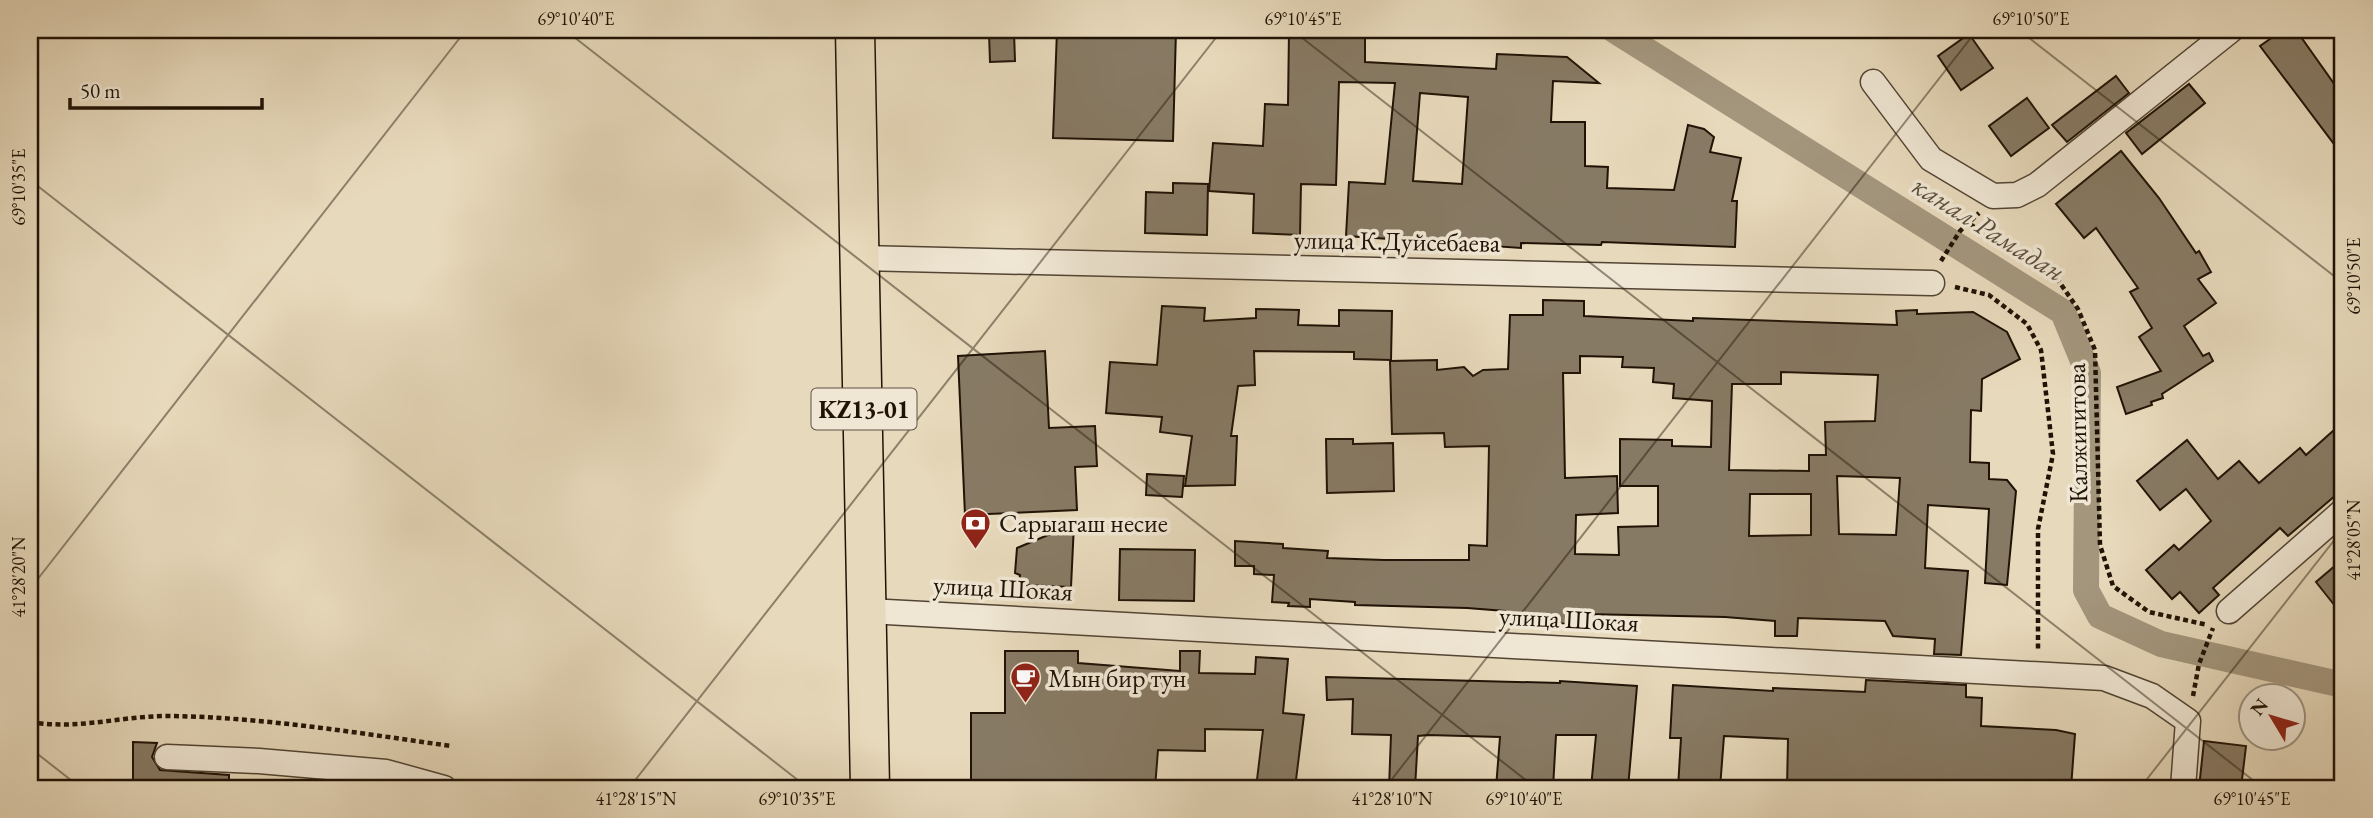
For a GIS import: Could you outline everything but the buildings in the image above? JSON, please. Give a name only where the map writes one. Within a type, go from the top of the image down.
[{"type":"highway","name":"KZ13-01","points":[[855,30],[862,258],[870,788]]},
{"type":"street","points":[[1872,82],[1931,159],[1993,196],[2017,195],[2037,186],[2231,30]]},
{"type":"street","name":"улица К.Дуйсебаева","points":[[862,258],[1932,283]]},
{"type":"street","points":[[2222,618],[2343,511]]},
{"type":"street","name":"улица Шокая","points":[[868,611],[2104,678],[2152,696],[2188,721],[2183,788]]},
{"type":"street","points":[[167,757],[259,761],[386,772],[444,788]]},
{"type":"path","name":"Калжигитова","points":[[1970,224],[2006,250],[2058,280],[2077,309],[2095,350],[2100,545],[2113,586],[2149,612],[2222,618]]},
{"type":"path","points":[[1946,249],[1960,231]]},
{"type":"path","points":[[1932,283],[1989,295],[2026,324],[2041,350],[2053,454],[2038,529],[2036,600],[2039,675]]},
{"type":"path","points":[[2199,664],[2208,638]]},
{"type":"path","points":[[30,722],[62,727],[167,716],[321,727],[451,746]]},
{"type":"waterway","name":"канал Рамадан","points":[[1614,30],[2063,312],[2088,373],[2086,590],[2100,616],[2161,644],[2343,685]]},
{"type":"place","name":"Сарыагаш несие","points":[[976,550]]},
{"type":"place","name":"Мын бир тун","points":[[1025,705]]}]
